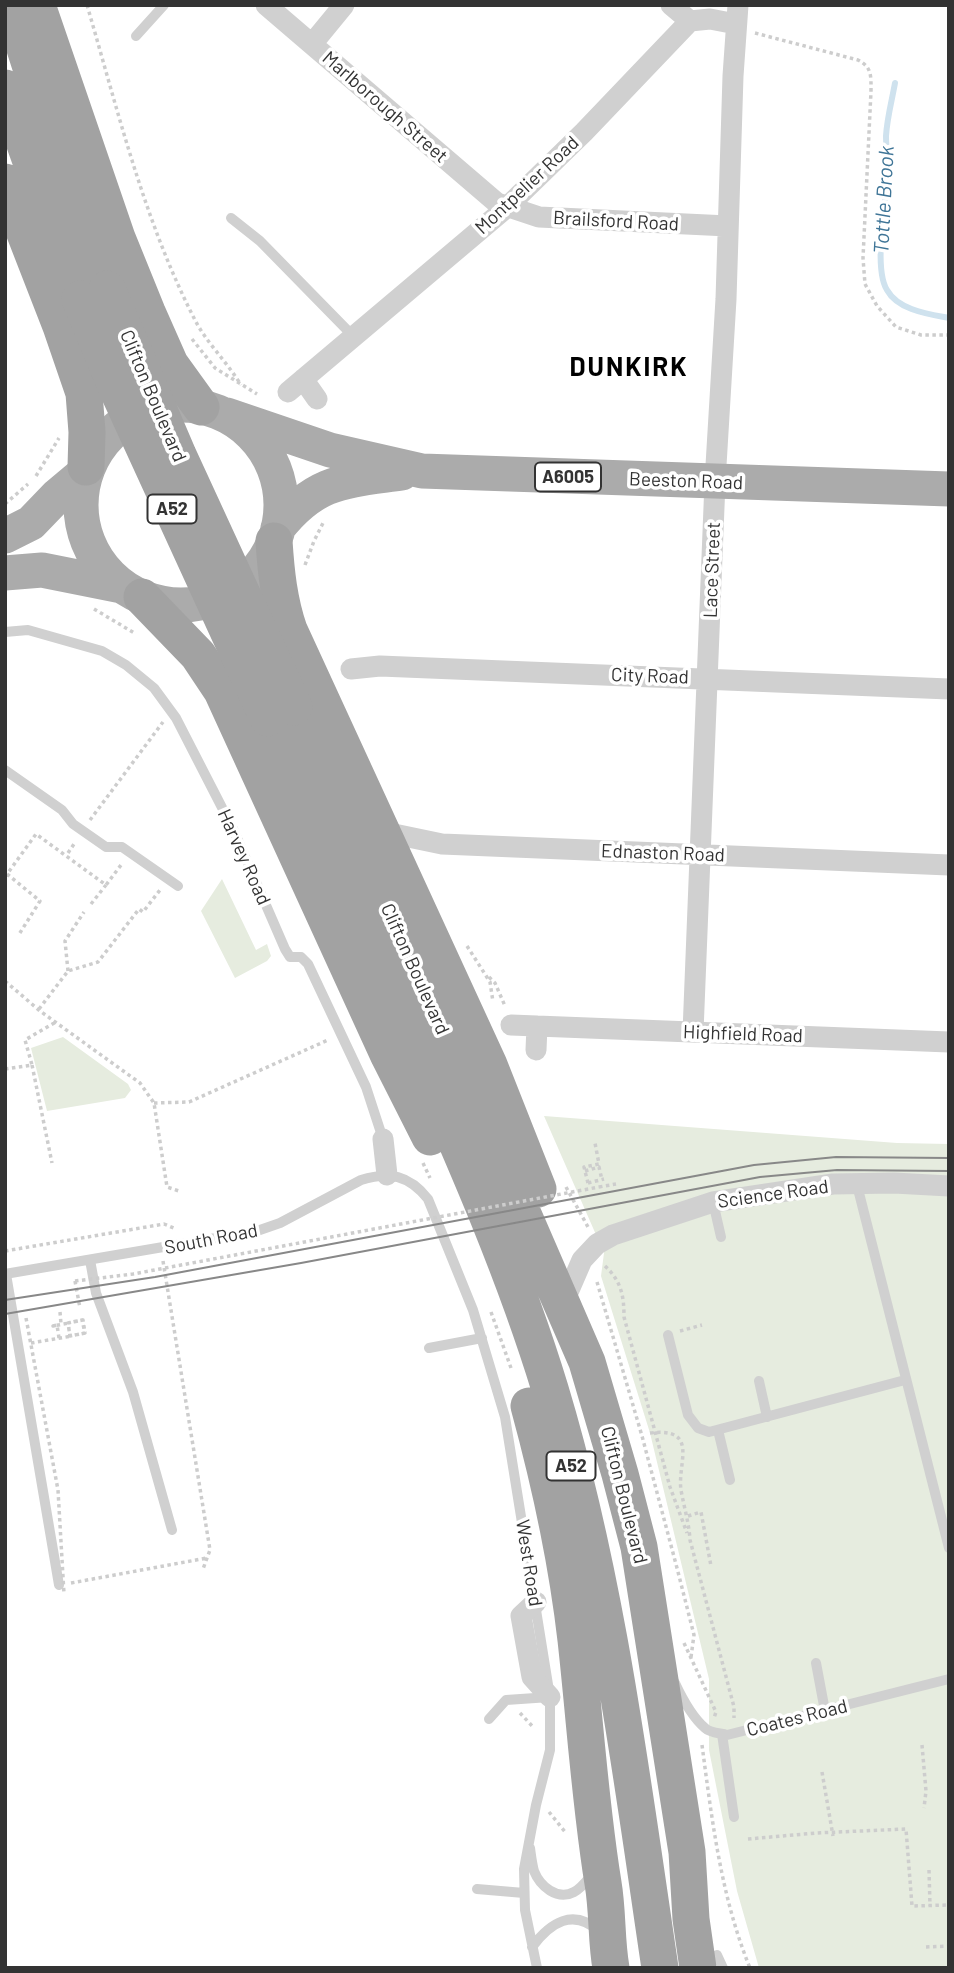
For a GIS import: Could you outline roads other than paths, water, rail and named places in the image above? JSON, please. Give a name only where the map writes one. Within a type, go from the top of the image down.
[{"type":"highway","name":"Clifton Boulevard","points":[[11,5],[61,161],[115,384],[448,1041],[587,1362],[639,1548],[687,1853],[710,1916],[722,1965]]},
{"type":"highway","points":[[37,5],[117,238],[170,364],[224,403]]},
{"type":"highway","name":"Clifton Boulevard","points":[[5,88],[93,294]]},
{"type":"highway","points":[[5,182],[84,393],[87,432],[84,471]]},
{"type":"highway","points":[[276,534],[277,587],[281,609],[489,1065],[546,1211],[587,1362]]},
{"type":"highway","points":[[132,592],[198,655],[227,700],[389,1056],[444,1164],[458,1183],[515,1287]]},
{"type":"highway","name":"Clifton Boulevard","points":[[281,712],[314,816],[472,1176],[515,1287],[549,1387],[585,1521],[604,1611],[631,1767],[660,1968]]},
{"type":"highway","points":[[444,1164],[450,1188],[513,1353],[554,1506],[576,1638],[609,1954]]},
{"type":"highway","name":"A52","points":[[631,1767],[629,1908],[637,1968]]},
{"type":"main road","name":"A6005","points":[[224,403],[264,449],[275,471],[280,495],[276,534]]},
{"type":"main road","name":"A6005","points":[[84,471],[99,449],[134,419],[178,406],[224,403],[330,450],[422,471]]},
{"type":"main road","points":[[5,536],[31,523],[84,471]]},
{"type":"main road","points":[[84,471],[80,510],[86,539],[94,556],[132,592]]},
{"type":"main road","name":"A6005","points":[[132,592],[165,603],[189,604],[212,600],[234,589],[252,575],[266,558],[276,534],[293,509],[306,498],[343,482],[422,471]]},
{"type":"main road","name":"Beeston Road","points":[[422,471],[949,489]]},
{"type":"main road","points":[[5,573],[42,570],[132,592]]},
{"type":"street","name":"Marlborough Street","points":[[265,5],[506,208]]},
{"type":"street","points":[[312,44],[344,5]]},
{"type":"street","points":[[671,5],[690,21],[737,20]]},
{"type":"street","name":"Lace Street","points":[[693,1032],[737,20]]},
{"type":"street","name":"Montpelier Road","points":[[317,399],[295,385],[506,208],[592,124],[690,21]]},
{"type":"street","name":"Brailsford Road","points":[[506,208],[539,217],[728,226]]},
{"type":"street","name":"City Road","points":[[351,669],[380,666],[949,689]]},
{"type":"street","name":"Ednaston Road","points":[[381,826],[394,834],[456,844],[949,865]]},
{"type":"street","name":"Highfield Road","points":[[510,1021],[537,1026],[949,1042]]},
{"type":"street","points":[[536,1051],[537,1026]]},
{"type":"street","name":"Harvey Road","points":[[383,1139],[396,1177]]},
{"type":"street","name":"Science Road","points":[[569,1290],[582,1260],[600,1251],[630,1227],[713,1202],[825,1185],[894,1183],[949,1186]]},
{"type":"street","points":[[536,1602],[521,1616],[532,1677],[550,1697]]},
{"type":"lane","points":[[136,36],[164,5]]},
{"type":"lane","points":[[231,218],[260,241],[354,336]]},
{"type":"lane","name":"Harvey Road","points":[[5,632],[28,630],[102,651],[145,680],[176,718],[233,829],[285,949],[290,957],[301,957],[308,964],[366,1087],[383,1139]]},
{"type":"lane","points":[[5,770],[62,810],[82,831],[106,847],[122,847],[178,886]]},
{"type":"lane","name":"South Road","points":[[5,1274],[257,1231],[281,1223],[360,1180],[396,1177]]},
{"type":"lane","name":"West Road","points":[[396,1177],[417,1185],[428,1199],[473,1310],[505,1418],[536,1602]]},
{"type":"lane","points":[[857,1185],[905,1380],[943,1503],[949,1548]]},
{"type":"lane","points":[[713,1202],[721,1237]]},
{"type":"lane","points":[[90,1260],[96,1293],[133,1392],[172,1530]]},
{"type":"lane","points":[[5,1274],[61,1590]]},
{"type":"lane","points":[[668,1335],[688,1415],[693,1423],[709,1432],[905,1380]]},
{"type":"lane","points":[[429,1348],[482,1338]]},
{"type":"lane","points":[[759,1381],[767,1417]]},
{"type":"lane","points":[[718,1430],[730,1480]]},
{"type":"lane","name":"Coates Road","points":[[653,1640],[688,1706],[705,1728],[727,1734],[949,1679]]},
{"type":"lane","points":[[816,1663],[825,1711]]},
{"type":"lane","points":[[489,1719],[506,1700],[550,1697],[550,1750],[528,1839],[524,1869],[524,1894],[537,1968]]},
{"type":"lane","points":[[727,1734],[734,1817]]},
{"type":"lane","points":[[528,1839],[534,1870],[540,1880],[561,1896],[577,1891],[595,1871],[599,1862]]},
{"type":"lane","points":[[477,1889],[524,1894]]},
{"type":"lane","points":[[532,1948],[549,1928],[575,1919],[597,1929],[609,1954]]},
{"type":"waterway","name":"Tottle Brook","points":[[895,83],[886,136],[888,173],[881,250],[883,280],[892,297],[906,307],[949,318]]},
{"type":"tram line","points":[[5,1300],[155,1277],[754,1165],[836,1157],[949,1158]]},
{"type":"tram line","points":[[5,1314],[301,1263],[760,1177],[837,1170],[949,1171]]},
{"type":"district","name":"DUNKIRK","points":[[629,367]]}]
